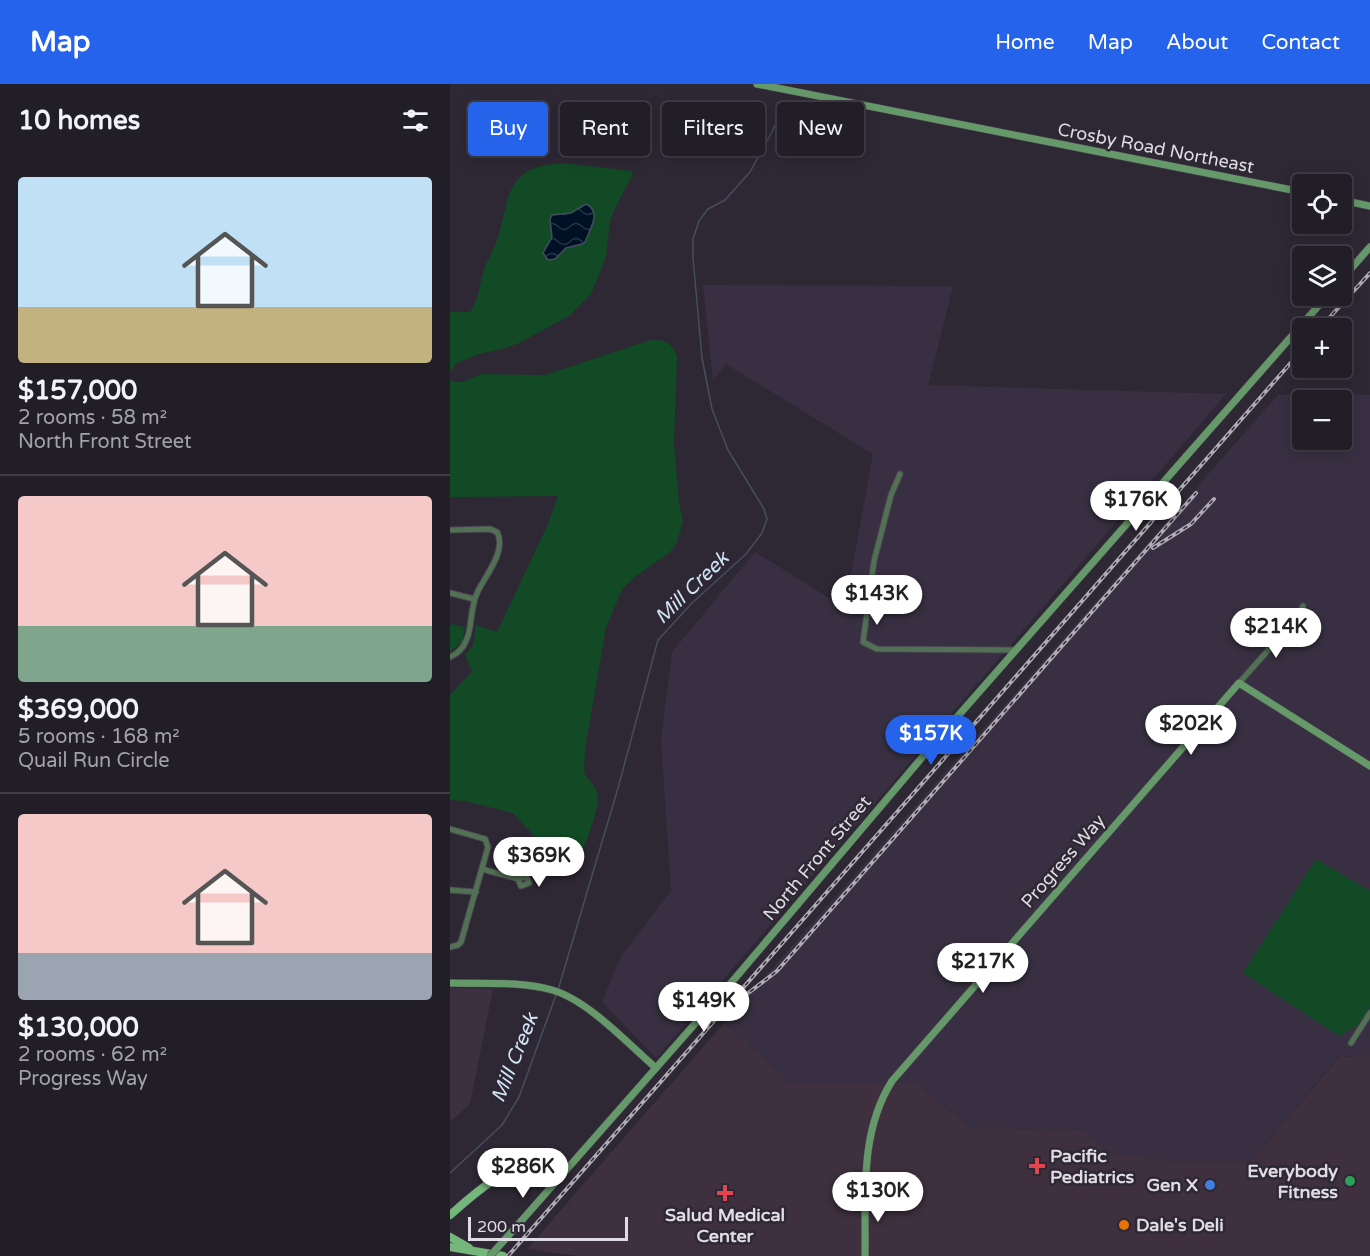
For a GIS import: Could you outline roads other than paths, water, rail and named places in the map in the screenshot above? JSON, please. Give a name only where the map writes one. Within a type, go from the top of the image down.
[{"type":"main road","points":[[450,1215],[498,1177],[512,1171],[537,1167],[557,1179]]},
{"type":"main road","points":[[450,1237],[476,1251]]},
{"type":"main road","points":[[450,1247],[502,1256]]},
{"type":"street","name":"Crosby Road Northeast","points":[[757,84],[1292,190]]},
{"type":"street","points":[[1352,202],[1370,206]]},
{"type":"street","points":[[1352,267],[1370,247]]},
{"type":"street","name":"North Front Street","points":[[490,1256],[656,1068],[1015,650],[1318,306]]},
{"type":"street","points":[[900,474],[891,495],[874,561],[863,642],[877,649],[1015,650]]},
{"type":"street","points":[[450,530],[490,529],[497,531],[500,537],[499,550],[474,599],[466,641],[460,650],[450,657]]},
{"type":"street","points":[[450,593],[474,599]]},
{"type":"street","name":"Progress Way","points":[[865,1256],[868,1145],[876,1113],[892,1081],[1295,620],[1303,606]]},
{"type":"street","points":[[1239,683],[1370,766]]},
{"type":"street","points":[[450,829],[488,840],[462,939],[458,945],[450,947]]},
{"type":"street","points":[[482,869],[518,879]]},
{"type":"street","points":[[450,890],[476,892]]},
{"type":"street","points":[[450,983],[516,986],[552,990],[563,994],[591,1012],[656,1068]]},
{"type":"street","points":[[1351,1043],[1370,1013]]},
{"type":"water","points":[[586,204],[591,207],[594,216],[585,242],[566,248],[555,259],[548,260],[543,253],[552,237],[550,219],[552,215],[571,213]]},
{"type":"waterway","name":"Mill Creek","points":[[558,990],[618,788],[658,640],[692,603],[746,554],[762,533],[767,519],[764,509],[728,450],[712,409],[702,358],[693,239],[699,221],[708,209],[725,200],[750,172],[786,100]]},
{"type":"waterway","name":"Mill Creek","points":[[450,1173],[502,1125],[519,1097],[556,995]]},
{"type":"railway","points":[[1329,318],[1370,273]]},
{"type":"railway","points":[[508,1256],[1292,361]]},
{"type":"railway","points":[[743,997],[777,971],[1196,493]]},
{"type":"railway","points":[[1153,548],[1191,524],[1214,499]]},
{"type":"place","name":"Pacific Pediatrics","points":[[1037,1166]]},
{"type":"place","name":"Everybody Fitness","points":[[1350,1181]]},
{"type":"place","name":"Gen X","points":[[1210,1185]]},
{"type":"place","name":"Salud Medical Center","points":[[725,1193]]},
{"type":"place","name":"Dale's Deli","points":[[1124,1225]]}]
